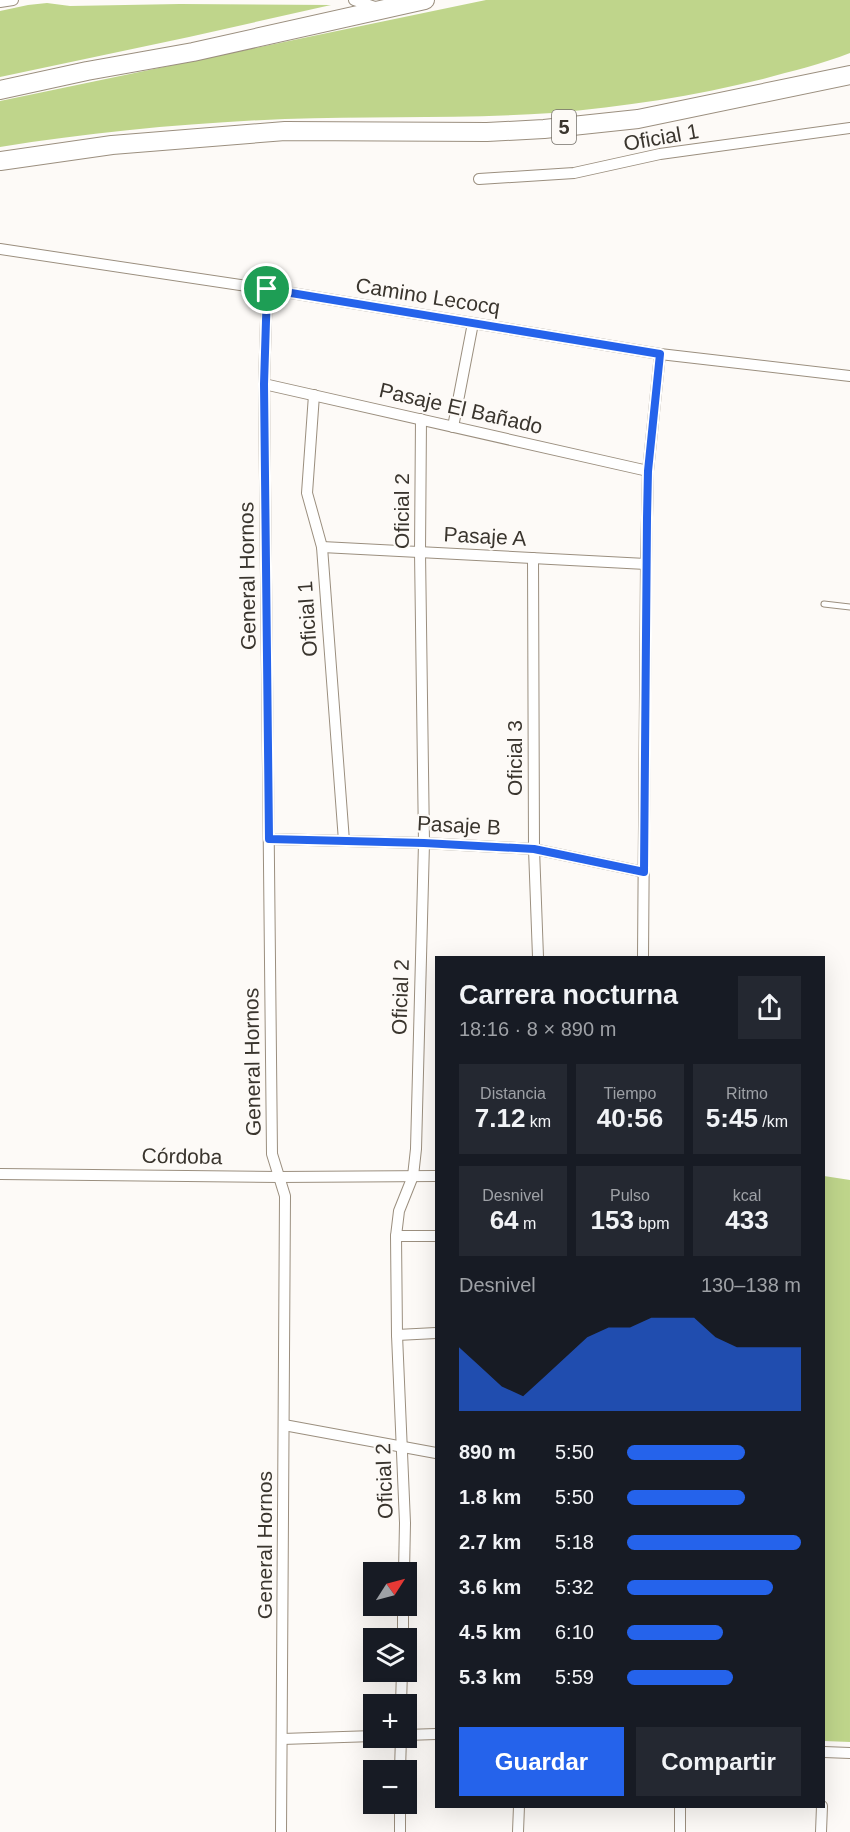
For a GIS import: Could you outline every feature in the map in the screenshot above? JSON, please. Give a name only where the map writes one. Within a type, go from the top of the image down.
[{"type":"highway","points":[[0,90],[87,71],[193,52],[425,0]]},
{"type":"highway","name":"5","points":[[4,162],[112,145],[285,131],[487,132],[544,129],[638,119],[787,87],[850,69]]},
{"type":"highway","points":[[787,87],[850,75]]},
{"type":"street","points":[[0,2],[13,0]]},
{"type":"street","points":[[354,0],[381,9]]},
{"type":"street","name":"Oficial 1","points":[[479,179],[574,173],[660,154],[850,128]]},
{"type":"street","name":"Camino Lecocq","points":[[0,249],[267,289],[660,354],[850,376]]},
{"type":"street","name":"General Hornos","points":[[267,289],[264,384],[272,1154],[285,1196],[281,1832]]},
{"type":"street","points":[[453,427],[473,323]]},
{"type":"street","points":[[643,956],[648,471],[660,354]]},
{"type":"street","name":"Pasaje El Bañado","points":[[264,384],[648,471]]},
{"type":"street","name":"Oficial 1","points":[[314,396],[307,493],[322,547],[344,841]]},
{"type":"street","name":"Oficial 2","points":[[404,1562],[396,1236],[399,1211],[412,1176],[416,1149],[424,843],[420,552],[421,419]]},
{"type":"street","name":"Pasaje A","points":[[322,547],[646,564]]},
{"type":"street","name":"Oficial 3","points":[[533,558],[534,849],[538,956]]},
{"type":"street","name":"Pasaje B","points":[[269,839],[424,843],[534,849],[644,872]]},
{"type":"street","name":"Córdoba","points":[[0,1174],[435,1176]]},
{"type":"street","points":[[396,1236],[435,1236]]},
{"type":"street","points":[[397,1335],[435,1333]]},
{"type":"street","points":[[284,1425],[435,1453]]},
{"type":"street","points":[[417,1735],[435,1734]]},
{"type":"street","points":[[282,1738],[363,1736]]},
{"type":"street","points":[[825,1752],[850,1753]]},
{"type":"street","points":[[518,1832],[519,1808]]},
{"type":"street","points":[[680,1808],[680,1832]]},
{"type":"street","points":[[821,1832],[822,1808]]},
{"type":"street","points":[[400,1814],[400,1832]]},
{"type":"lane","points":[[824,604],[850,607]]},
{"type":"green space","points":[[486,0],[850,0],[850,53],[829,61],[711,91],[579,111],[485,116],[318,118],[213,123],[106,133],[0,147],[0,101]]},
{"type":"green space","points":[[47,3],[70,6],[331,5],[0,77],[0,11]]},
{"type":"green space","points":[[825,1176],[850,1180],[850,1742],[825,1741]]},
{"type":"route","points":[[267,289],[660,354],[648,471],[644,872],[534,849],[424,843],[269,839],[264,384],[267,289]]}]
